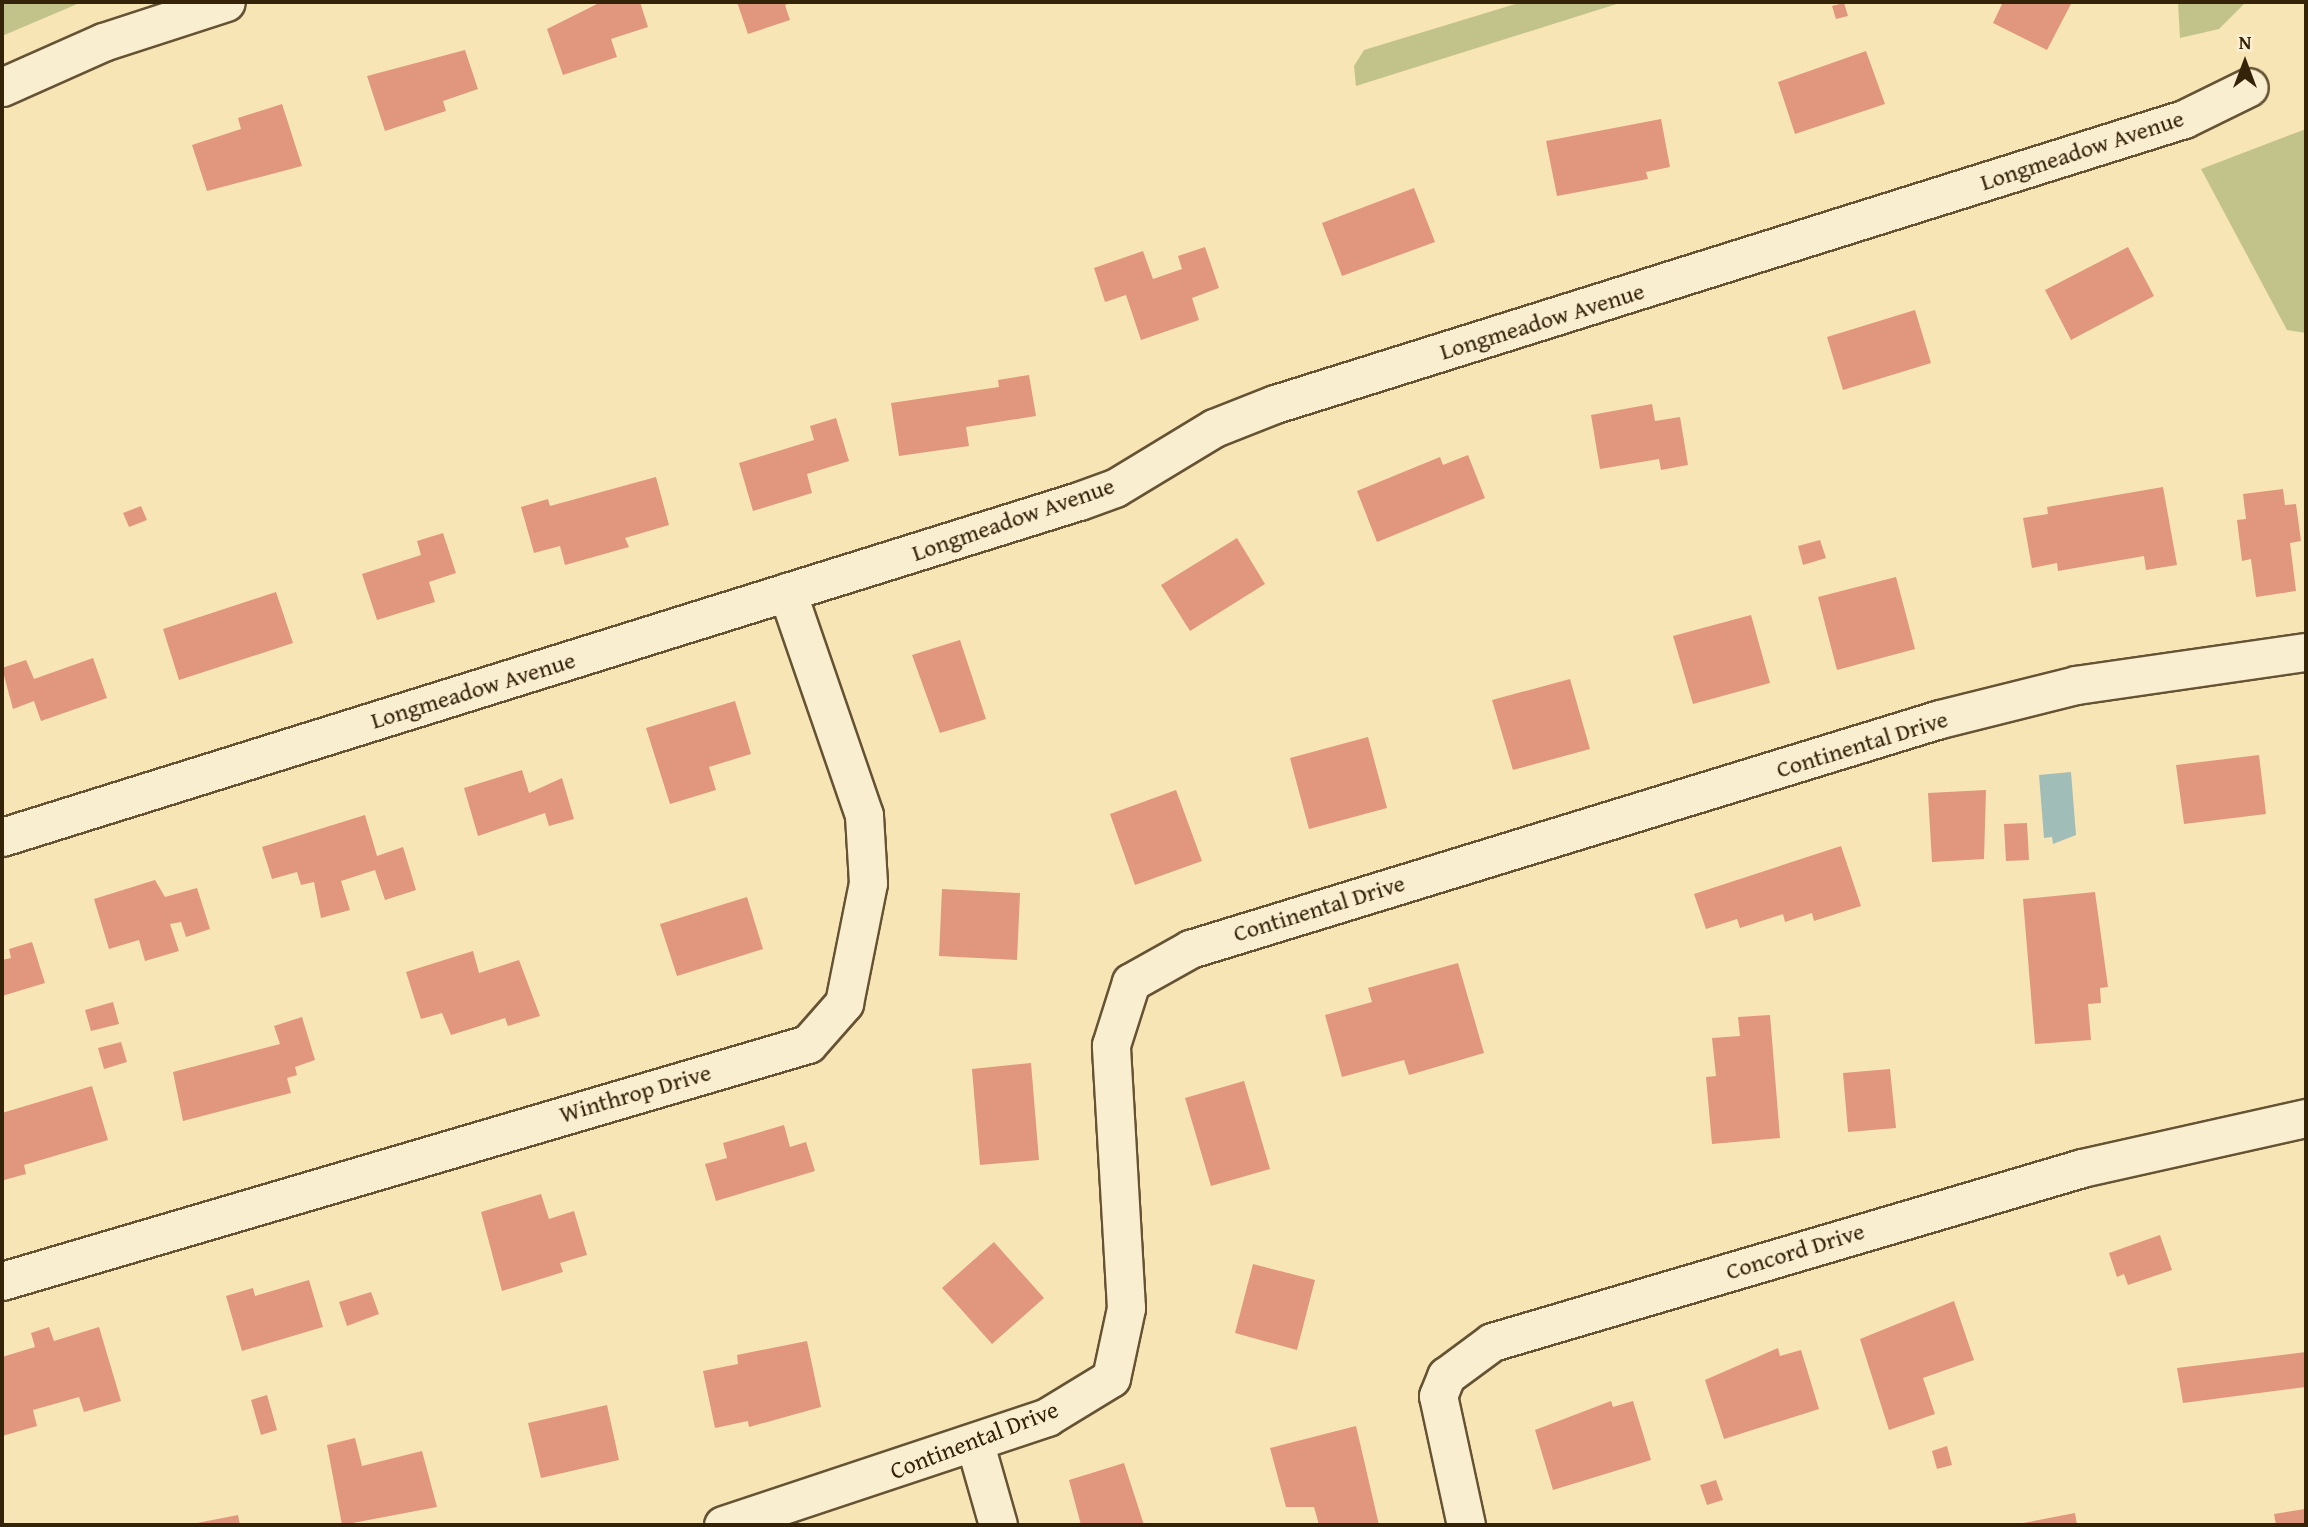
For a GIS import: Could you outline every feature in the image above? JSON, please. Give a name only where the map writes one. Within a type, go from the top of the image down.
[{"type":"street","points":[[2,86],[103,42],[226,2]]},
{"type":"street","name":"Longmeadow Avenue","points":[[2,838],[1115,488],[1214,428],[1275,404],[2184,119],[2249,87]]},
{"type":"street","name":"Winthrop Drive","points":[[2,1281],[808,1044],[844,1003],[868,883],[864,815],[787,593]]},
{"type":"street","name":"Continental Drive","points":[[723,1525],[975,1444],[1047,1416],[1111,1378],[1126,1308],[1111,1045],[1130,982],[1190,949],[1329,903],[1940,719],[2076,685],[2306,652]]},
{"type":"street","name":"Concord Drive","points":[[1465,1525],[1438,1396],[1446,1376],[1492,1342],[2082,1168],[2306,1118]]},
{"type":"street","points":[[975,1444],[998,1525]]},
{"type":"green space","points":[[2,2],[82,2],[2,36]]},
{"type":"green space","points":[[1522,2],[1623,2],[1356,86],[1354,66],[1364,50]]},
{"type":"green space","points":[[2178,2],[2246,2],[2219,29],[2180,38]]},
{"type":"green space","points":[[2306,129],[2306,333],[2287,330],[2201,169]]},
{"type":"water","points":[[2071,772],[2076,835],[2053,844],[2052,837],[2044,838],[2039,775]]},
{"type":"building","points":[[601,2],[640,2],[648,27],[611,39],[617,57],[563,75],[547,29]]},
{"type":"building","points":[[737,2],[794,2],[785,5],[790,20],[748,34]]},
{"type":"building","points":[[2003,2],[2072,2],[2047,50],[1993,23]]},
{"type":"building","points":[[1844,3],[1848,16],[1836,19],[1832,6]]},
{"type":"building","points":[[465,50],[478,89],[443,101],[446,111],[385,131],[367,76]]},
{"type":"building","points":[[1866,51],[1885,104],[1795,134],[1778,82]]},
{"type":"building","points":[[282,104],[302,166],[207,191],[192,145],[241,129],[238,118]]},
{"type":"building","points":[[1661,119],[1670,167],[1646,172],[1648,179],[1557,196],[1546,141]]},
{"type":"building","points":[[1414,188],[1435,242],[1342,276],[1322,223]]},
{"type":"building","points":[[1205,247],[1219,288],[1192,298],[1199,320],[1141,340],[1126,295],[1105,302],[1094,268],[1143,251],[1153,279],[1182,269],[1178,256]]},
{"type":"building","points":[[2128,247],[2154,296],[2071,340],[2045,290]]},
{"type":"building","points":[[1915,310],[1931,363],[1843,390],[1827,337]]},
{"type":"building","points":[[1029,375],[1036,416],[966,427],[969,446],[899,456],[891,403],[999,387],[998,380]]},
{"type":"building","points":[[1652,404],[1655,421],[1680,417],[1688,465],[1661,470],[1659,459],[1600,469],[1591,415]]},
{"type":"building","points":[[836,418],[849,461],[807,474],[812,493],[753,511],[739,463],[814,440],[810,426]]},
{"type":"building","points":[[1468,455],[1485,498],[1377,542],[1357,491],[1440,457],[1443,465]]},
{"type":"building","points":[[656,477],[669,525],[625,538],[629,547],[565,565],[560,546],[534,553],[521,507],[548,499],[550,506]]},
{"type":"building","points":[[2163,487],[2177,565],[2146,570],[2144,556],[2058,571],[2057,563],[2032,568],[2023,518],[2048,514],[2047,507]]},
{"type":"building","points":[[2283,489],[2285,505],[2296,504],[2301,541],[2290,543],[2296,591],[2256,597],[2251,559],[2242,561],[2237,520],[2246,519],[2243,494]]},
{"type":"building","points":[[141,506],[147,520],[129,527],[123,513]]},
{"type":"building","points":[[443,533],[456,573],[429,582],[435,602],[377,620],[362,574],[421,555],[417,541]]},
{"type":"building","points":[[1237,538],[1265,584],[1190,631],[1161,585]]},
{"type":"building","points":[[1820,540],[1826,558],[1803,565],[1798,546]]},
{"type":"building","points":[[1896,577],[1915,649],[1837,670],[1818,597]]},
{"type":"building","points":[[276,592],[293,643],[179,680],[163,629]]},
{"type":"building","points":[[1751,615],[1770,683],[1693,704],[1673,636]]},
{"type":"building","points":[[960,640],[986,719],[940,733],[912,655]]},
{"type":"building","points":[[93,658],[107,698],[41,721],[34,701],[13,709],[2,668],[26,660],[34,679]]},
{"type":"building","points":[[1570,679],[1590,749],[1513,770],[1492,700]]},
{"type":"building","points":[[735,701],[751,754],[709,767],[716,790],[670,804],[646,728]]},
{"type":"building","points":[[1368,737],[1387,808],[1309,829],[1290,758]]},
{"type":"building","points":[[2259,755],[2266,814],[2184,824],[2176,765]]},
{"type":"building","points":[[522,770],[529,793],[562,778],[574,819],[549,826],[545,813],[478,836],[464,788]]},
{"type":"building","points":[[1176,790],[1202,861],[1135,885],[1110,814]]},
{"type":"building","points":[[1986,790],[1984,859],[1932,862],[1928,793]]},
{"type":"building","points":[[365,815],[377,856],[403,847],[416,890],[385,900],[375,870],[341,881],[350,910],[321,918],[314,882],[301,885],[297,872],[272,879],[262,847]]},
{"type":"building","points":[[2027,823],[2029,860],[2006,861],[2004,824]]},
{"type":"building","points":[[1841,846],[1861,906],[1814,921],[1812,913],[1785,922],[1783,914],[1740,928],[1737,919],[1706,929],[1694,894]]},
{"type":"building","points":[[155,880],[165,897],[197,888],[210,929],[186,937],[181,922],[170,924],[179,951],[145,961],[139,940],[109,949],[94,899]]},
{"type":"building","points":[[942,889],[1020,893],[1017,960],[939,956]]},
{"type":"building","points":[[2095,892],[2108,987],[2100,988],[2101,1003],[2088,1004],[2091,1040],[2035,1044],[2023,899]]},
{"type":"building","points":[[747,897],[763,949],[677,976],[660,924]]},
{"type":"building","points":[[32,942],[45,983],[2,996],[2,960],[11,958],[9,949]]},
{"type":"building","points":[[473,951],[479,973],[519,960],[540,1016],[508,1026],[505,1018],[451,1035],[442,1013],[421,1019],[406,972]]},
{"type":"building","points":[[1458,963],[1484,1053],[1409,1075],[1404,1060],[1342,1077],[1325,1015],[1372,1002],[1368,988]]},
{"type":"building","points":[[113,1002],[119,1024],[91,1031],[85,1010]]},
{"type":"building","points":[[1770,1015],[1780,1138],[1712,1144],[1706,1077],[1716,1076],[1712,1038],[1740,1036],[1738,1017]]},
{"type":"building","points":[[302,1017],[315,1060],[295,1067],[297,1075],[287,1078],[291,1093],[183,1121],[173,1072],[280,1044],[274,1026]]},
{"type":"building","points":[[121,1042],[127,1062],[104,1069],[98,1048]]},
{"type":"building","points":[[1031,1063],[1039,1160],[980,1165],[972,1069]]},
{"type":"building","points":[[1890,1069],[1896,1128],[1848,1132],[1843,1073]]},
{"type":"building","points":[[1244,1081],[1270,1169],[1211,1186],[1185,1098]]},
{"type":"building","points":[[92,1086],[108,1140],[24,1165],[26,1174],[4,1180],[2,1113]]},
{"type":"building","points":[[784,1125],[790,1147],[806,1142],[815,1171],[716,1201],[705,1164],[727,1158],[723,1143]]},
{"type":"building","points":[[541,1194],[549,1219],[574,1211],[587,1255],[560,1263],[563,1272],[502,1291],[481,1212]]},
{"type":"building","points":[[2160,1235],[2172,1270],[2128,1285],[2124,1274],[2117,1277],[2109,1253]]},
{"type":"building","points":[[994,1242],[1044,1298],[992,1344],[942,1288]]},
{"type":"building","points":[[1253,1264],[1315,1280],[1297,1350],[1235,1333]]},
{"type":"building","points":[[309,1280],[323,1327],[242,1351],[226,1296],[253,1288],[255,1296]]},
{"type":"building","points":[[371,1292],[379,1314],[347,1326],[339,1302]]},
{"type":"building","points":[[1954,1301],[1974,1360],[1923,1378],[1935,1414],[1889,1430],[1860,1339]]},
{"type":"building","points":[[49,1327],[54,1341],[99,1327],[121,1401],[84,1412],[79,1397],[33,1410],[37,1426],[2,1436],[2,1357],[35,1347],[31,1333]]},
{"type":"building","points":[[807,1341],[821,1407],[749,1427],[748,1421],[715,1428],[703,1371],[738,1364],[737,1355]]},
{"type":"building","points":[[1778,1348],[1780,1356],[1801,1350],[1819,1409],[1724,1439],[1705,1380]]},
{"type":"building","points":[[2306,1352],[2306,1387],[2183,1403],[2177,1368]]},
{"type":"building","points":[[267,1395],[277,1430],[261,1435],[251,1400]]},
{"type":"building","points":[[1611,1401],[1613,1407],[1633,1401],[1651,1460],[1553,1490],[1535,1430]]},
{"type":"building","points":[[607,1405],[619,1460],[541,1478],[528,1423]]},
{"type":"building","points":[[1356,1426],[1379,1525],[1319,1525],[1314,1507],[1286,1507],[1270,1448]]},
{"type":"building","points":[[355,1438],[362,1466],[422,1451],[437,1507],[342,1525],[327,1445]]},
{"type":"building","points":[[1947,1446],[1952,1465],[1937,1469],[1932,1451]]},
{"type":"building","points":[[1124,1463],[1144,1525],[1081,1525],[1069,1480]]},
{"type":"building","points":[[1716,1480],[1723,1500],[1707,1505],[1700,1485]]},
{"type":"building","points":[[2305,1509],[2306,1525],[2276,1525],[2274,1514]]},
{"type":"building","points":[[2075,1513],[2077,1525],[2018,1524]]},
{"type":"building","points":[[238,1515],[240,1525],[192,1525],[192,1524]]}]
